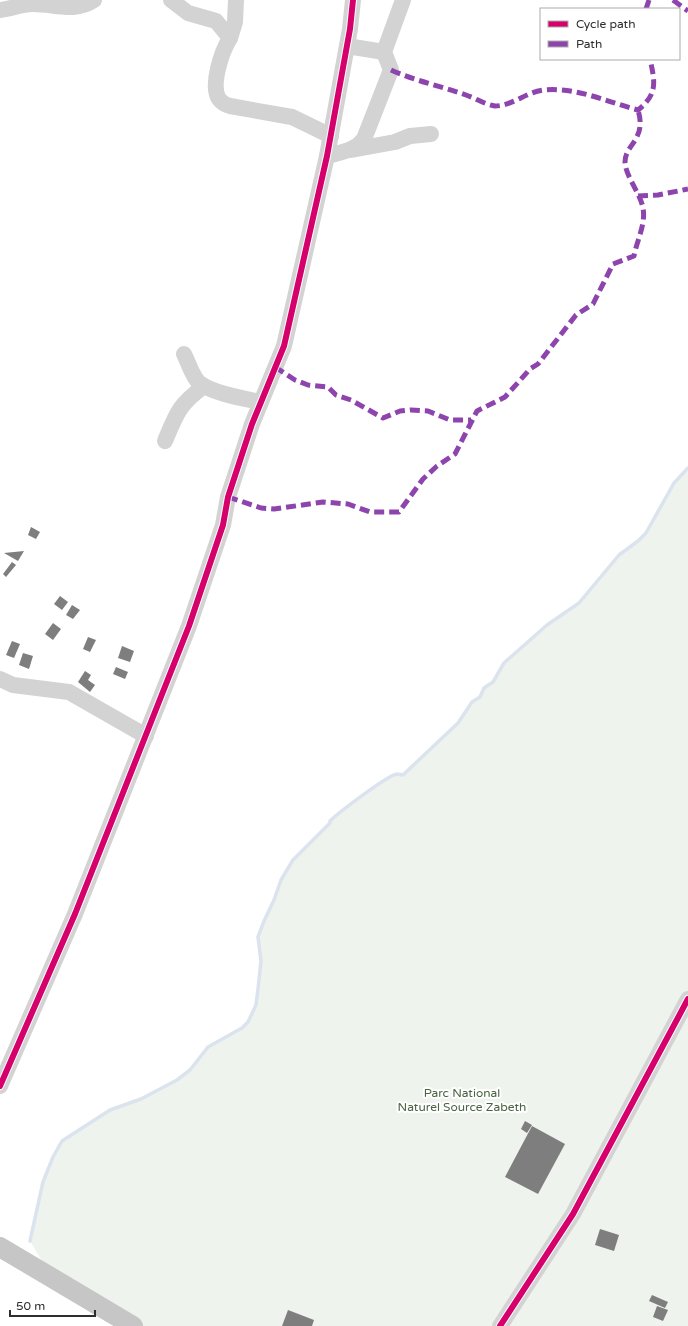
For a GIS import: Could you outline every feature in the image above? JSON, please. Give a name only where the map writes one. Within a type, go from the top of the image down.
[{"type":"main road","points":[[1,1247],[133,1326]]},
{"type":"street","points":[[0,10],[18,5],[34,4],[74,8],[85,5],[94,0]]},
{"type":"street","points":[[171,0],[188,13],[216,21],[230,38]]},
{"type":"street","points":[[236,0],[234,22],[230,38],[222,52],[217,78],[218,98],[223,103],[230,106],[292,117],[331,136]]},
{"type":"street","points":[[0,1086],[76,914],[192,619],[224,525],[228,497],[252,424],[284,346],[331,136],[347,46],[353,0]]},
{"type":"street","points":[[351,150],[359,146],[364,139],[391,70],[384,52],[403,0]]},
{"type":"street","points":[[347,46],[384,52]]},
{"type":"street","points":[[327,156],[395,142],[410,136],[432,134]]},
{"type":"street","points":[[184,354],[197,381],[204,386],[261,402]]},
{"type":"street","points":[[165,441],[177,412],[186,400],[204,386]]},
{"type":"street","points":[[0,679],[13,685],[69,692],[146,736]]},
{"type":"street","points":[[500,1326],[573,1214],[688,1000]]},
{"type":"green space","name":"Parc National Naturel Source Zabeth","points":[[688,468],[688,1326],[133,1326],[52,1278],[30,1241],[43,1182],[53,1157],[62,1141],[110,1110],[141,1099],[177,1080],[190,1070],[208,1047],[242,1028],[248,1022],[256,1005],[258,989],[261,961],[258,937],[281,880],[293,860],[330,823],[330,821],[340,810],[354,803],[381,782],[396,774],[403,775],[458,723],[472,702],[480,697],[484,688],[493,682],[504,663],[547,625],[579,603],[619,555],[646,533],[674,483]]},
{"type":"building","points":[[31,527],[40,532],[36,539],[28,535]]},
{"type":"building","points":[[24,551],[18,561],[4,553]]},
{"type":"building","points":[[12,562],[16,565],[6,577],[3,574]]},
{"type":"building","points":[[60,596],[68,602],[62,610],[54,604]]},
{"type":"building","points":[[72,605],[80,610],[73,619],[66,615]]},
{"type":"building","points":[[53,623],[61,629],[53,640],[45,634]]},
{"type":"building","points":[[88,637],[96,640],[90,652],[83,649]]},
{"type":"building","points":[[12,641],[20,644],[14,658],[6,655]]},
{"type":"building","points":[[122,646],[134,651],[130,662],[118,658]]},
{"type":"building","points":[[23,653],[33,656],[29,669],[19,665]]},
{"type":"building","points":[[116,667],[128,672],[125,679],[113,674]]},
{"type":"building","points":[[85,671],[91,675],[88,680],[95,685],[90,692],[78,682]]},
{"type":"building","points":[[525,1121],[532,1125],[527,1133],[521,1129]]},
{"type":"building","points":[[532,1126],[565,1144],[538,1194],[505,1177]]},
{"type":"building","points":[[600,1229],[619,1235],[614,1251],[595,1245]]},
{"type":"building","points":[[652,1295],[668,1302],[665,1308],[649,1301]]},
{"type":"building","points":[[657,1306],[668,1310],[663,1321],[653,1317]]},
{"type":"building","points":[[288,1310],[314,1320],[312,1326],[282,1326]]},
{"type":"waterway","points":[[30,1241],[43,1182],[53,1157],[62,1141],[110,1110],[141,1099],[177,1080],[190,1070],[208,1047],[242,1028],[248,1022],[256,1005],[258,989],[261,961],[258,937],[281,880],[293,860],[330,823],[330,821],[352,803],[392,776],[397,774],[403,775],[458,723],[472,702],[480,697],[484,688],[493,682],[504,663],[547,625],[579,603],[619,555],[646,533],[674,483],[688,468]]},
{"type":"marked path","points":[[646,8],[649,0]]},
{"type":"marked path","points":[[673,0],[688,11]]},
{"type":"marked path","points":[[391,70],[495,106],[507,104],[537,91],[556,90],[580,93],[638,110],[649,99],[652,93],[654,81],[650,60]]},
{"type":"marked path","points":[[228,497],[261,508],[274,509],[323,502],[348,504],[370,512],[399,512],[423,479],[437,466],[455,454],[477,411],[505,397],[530,369],[538,364],[576,315],[593,304],[613,264],[634,256],[644,214],[642,203],[628,173],[625,162],[628,150],[638,135],[640,128],[638,110]]},
{"type":"marked path","points":[[638,196],[658,195],[688,189]]},
{"type":"marked path","points":[[275,367],[295,380],[308,385],[328,387],[336,395],[351,400],[383,418],[400,411],[411,410],[428,411],[450,420],[471,420]]},
{"type":"cycle path","points":[[0,1086],[75,914],[189,626],[223,525],[228,497],[252,424],[284,346],[327,156],[350,29],[353,0]]},
{"type":"cycle path","points":[[500,1326],[573,1214],[688,999]]}]
